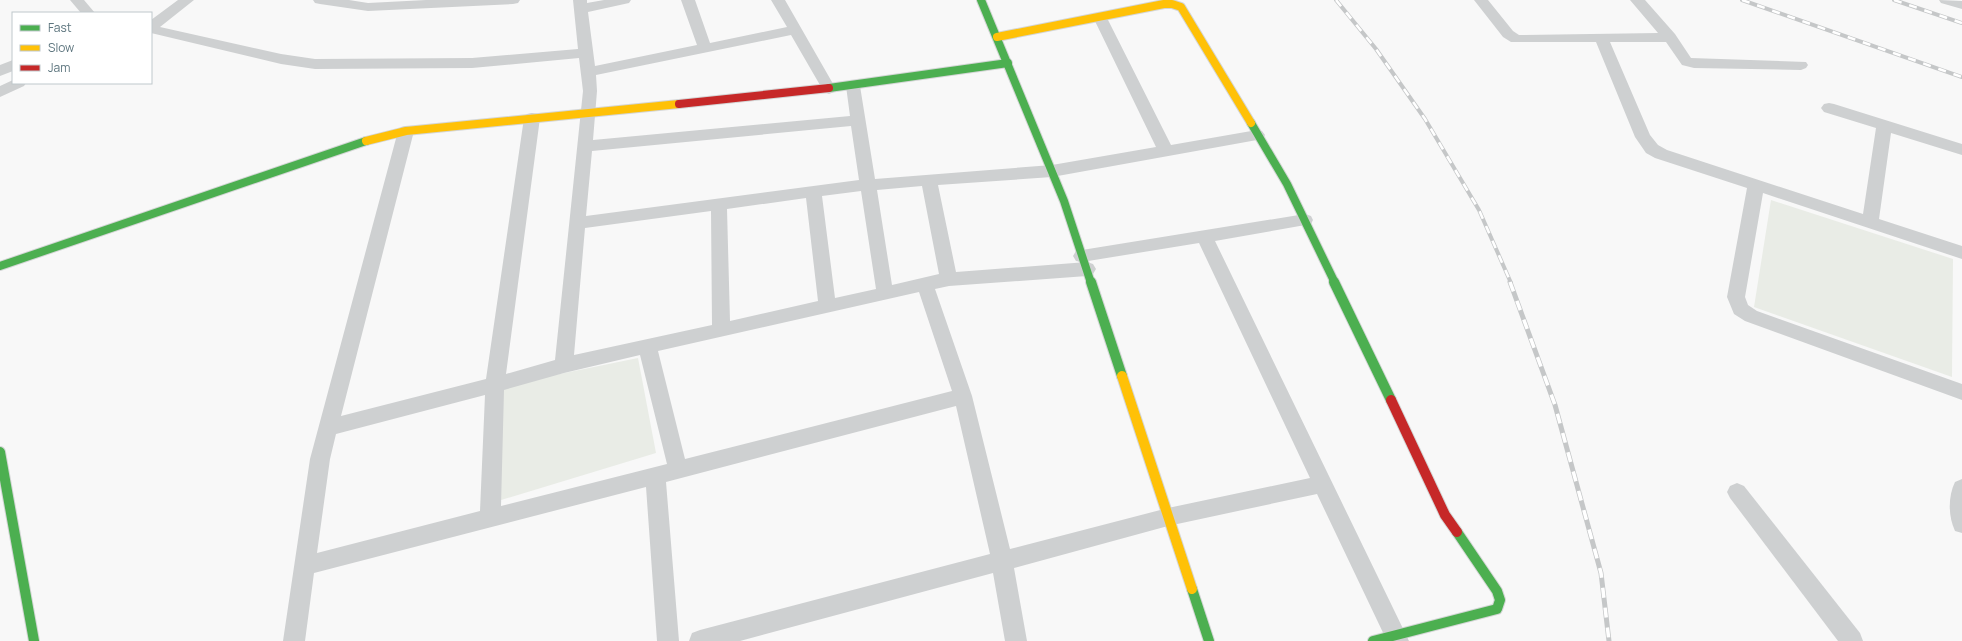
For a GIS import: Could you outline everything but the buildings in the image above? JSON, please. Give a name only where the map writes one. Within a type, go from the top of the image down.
[{"type":"street","points":[[77,0],[87,12]]},
{"type":"street","points":[[152,27],[187,0]]},
{"type":"street","points":[[320,0],[368,7],[513,0]]},
{"type":"street","points":[[564,365],[590,91],[580,4],[624,0]]},
{"type":"street","points":[[688,0],[705,48]]},
{"type":"street","points":[[778,0],[829,89]]},
{"type":"street","points":[[981,0],[1052,171],[1084,262],[1209,641]]},
{"type":"street","points":[[1481,0],[1508,34],[1516,39],[1670,37]]},
{"type":"street","points":[[1637,0],[1670,37],[1687,62],[1694,64],[1801,65]]},
{"type":"street","points":[[1946,0],[1962,5]]},
{"type":"street","points":[[997,37],[1164,4],[1172,4],[1181,7],[1287,184],[1445,515],[1495,588],[1501,600],[1500,606],[1497,609],[1397,638],[1373,641]]},
{"type":"street","points":[[1100,17],[1166,151]]},
{"type":"street","points":[[152,28],[281,59],[315,64],[363,66],[472,63],[586,53]]},
{"type":"street","points":[[588,72],[795,30]]},
{"type":"street","points":[[1601,38],[1643,137],[1652,149],[1661,154],[1756,186],[1962,253]]},
{"type":"street","points":[[0,266],[376,137],[406,131],[829,89],[1008,64]]},
{"type":"street","points":[[0,71],[12,65]]},
{"type":"street","points":[[0,92],[17,84]]},
{"type":"street","points":[[853,86],[885,293]]},
{"type":"street","points":[[1829,108],[1962,150]]},
{"type":"street","points":[[490,518],[495,385],[532,118]]},
{"type":"street","points":[[584,146],[858,120]]},
{"type":"street","points":[[1870,223],[1884,125]]},
{"type":"street","points":[[294,641],[320,459],[406,131]]},
{"type":"street","points":[[577,223],[813,191],[869,185],[1052,171],[1257,135]]},
{"type":"street","points":[[929,180],[949,279]]},
{"type":"street","points":[[1756,186],[1736,297],[1740,309],[1751,316],[1962,392]]},
{"type":"street","points":[[813,191],[827,306]]},
{"type":"street","points":[[719,204],[721,329]]},
{"type":"street","points":[[328,428],[495,385],[564,365],[925,284],[949,279],[1084,262],[1204,236],[1305,220]]},
{"type":"street","points":[[1204,236],[1397,638]]},
{"type":"street","points":[[925,284],[963,396],[1002,561],[1016,641]]},
{"type":"street","points":[[647,346],[678,469]]},
{"type":"street","points":[[305,566],[963,396]]},
{"type":"street","points":[[0,452],[34,641]]},
{"type":"street","points":[[655,475],[668,641]]},
{"type":"street","points":[[700,641],[1168,517],[1322,484]]},
{"type":"street","points":[[1962,488],[1960,517],[1962,524]]},
{"type":"street","points":[[1737,492],[1852,641]]},
{"type":"shaded area","points":[[1771,200],[1953,259],[1952,377],[1754,307]]},
{"type":"shaded area","points":[[638,358],[656,453],[498,501],[500,386]]},
{"type":"railway","points":[[1336,0],[1376,49],[1425,119],[1479,210],[1511,283]]},
{"type":"railway","points":[[1742,0],[1962,77]]},
{"type":"railway","points":[[1894,0],[1962,23]]},
{"type":"railway","points":[[1510,282],[1555,405],[1601,573],[1609,641]]},
{"type":"traffic: fast","points":[[981,0],[1064,201],[1122,376]]},
{"type":"traffic: fast","points":[[829,88],[1008,63]]},
{"type":"traffic: fast","points":[[1251,123],[1287,184],[1391,400]]},
{"type":"traffic: fast","points":[[0,266],[366,141]]},
{"type":"traffic: fast","points":[[0,452],[34,641]]},
{"type":"traffic: fast","points":[[1373,641],[1497,609],[1500,604],[1497,591],[1457,532]]},
{"type":"traffic: fast","points":[[1192,589],[1209,641]]},
{"type":"traffic: slow","points":[[997,37],[1164,4],[1172,4],[1181,7],[1251,123]]},
{"type":"traffic: slow","points":[[366,141],[406,131],[679,104]]},
{"type":"traffic: slow","points":[[1122,376],[1192,589]]},
{"type":"traffic: jam","points":[[679,104],[829,88]]},
{"type":"traffic: jam","points":[[1391,400],[1445,515],[1457,532]]}]
